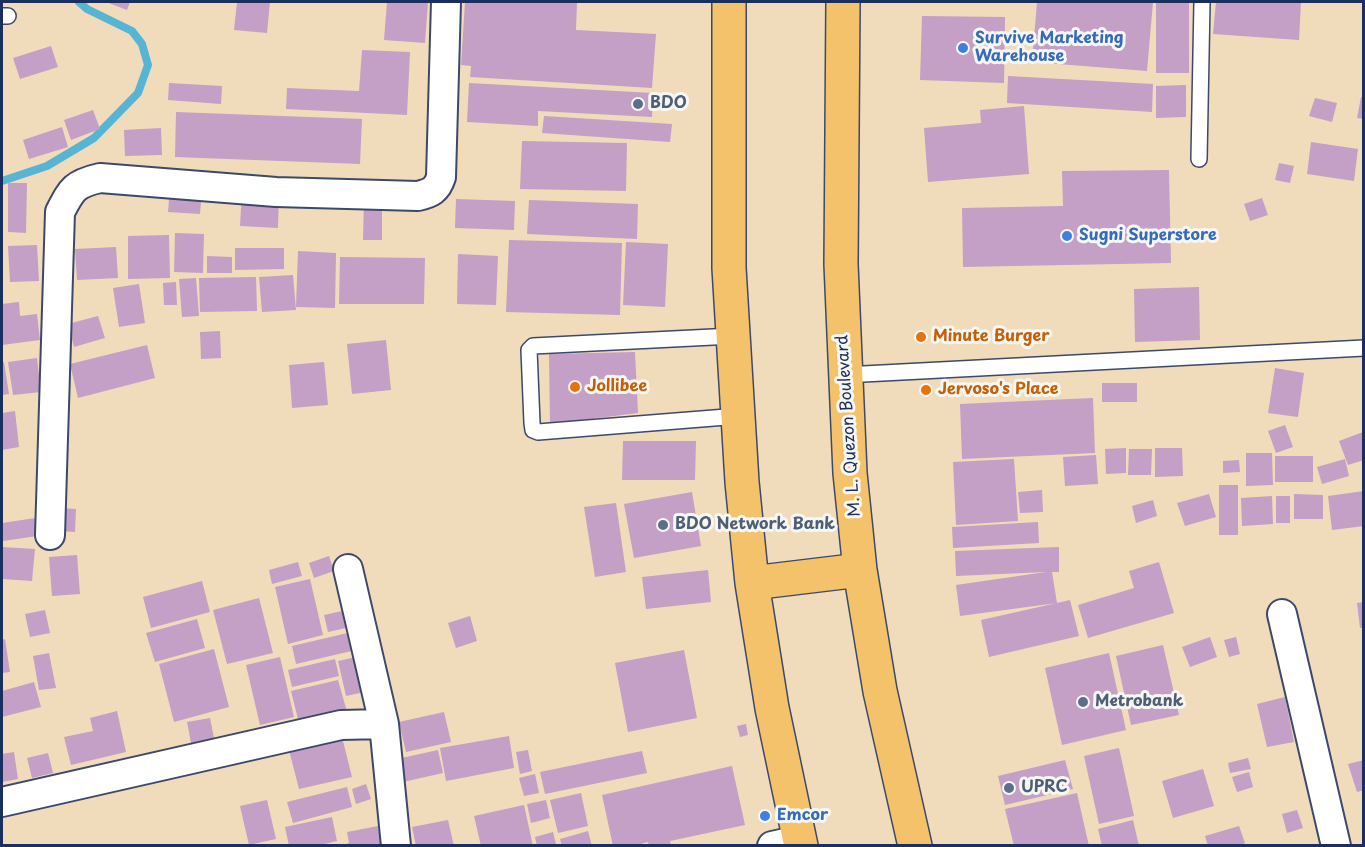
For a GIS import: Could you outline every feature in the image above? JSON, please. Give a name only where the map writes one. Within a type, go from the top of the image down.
[{"type":"highway","points":[[729,2],[729,268],[742,483],[752,583],[791,844]]},
{"type":"highway","name":"M. L. Quezon Boulevard","points":[[843,2],[841,264],[850,473],[860,570],[880,691],[915,846]]},
{"type":"highway","points":[[752,583],[860,570]]},
{"type":"street","points":[[50,535],[60,212],[70,193],[81,183],[100,178],[276,192],[418,196],[431,193],[438,187],[441,177],[446,2]]},
{"type":"street","points":[[348,568],[384,724],[396,846]]},
{"type":"street","points":[[1282,614],[1336,846]]},
{"type":"street","points":[[2,802],[341,725],[384,724]]},
{"type":"lane","points":[[1200,159],[1202,2]]},
{"type":"lane","points":[[733,336],[533,346],[529,350],[532,423],[533,430],[538,432],[739,416]]},
{"type":"lane","points":[[844,375],[1364,348]]},
{"type":"building","points":[[106,2],[130,2],[127,10]]},
{"type":"building","points":[[237,2],[270,2],[267,33],[234,30]]},
{"type":"building","points":[[387,2],[428,2],[425,43],[384,40]]},
{"type":"building","points":[[465,2],[577,2],[576,30],[656,34],[652,88],[470,77],[471,66],[461,65]]},
{"type":"building","points":[[1037,2],[1153,2],[1147,71],[1032,62]]},
{"type":"building","points":[[1156,2],[1189,2],[1189,73],[1156,73]]},
{"type":"building","points":[[1216,2],[1301,2],[1299,40],[1213,34]]},
{"type":"building","name":"Survive Marketing Warehouse","points":[[922,16],[1005,17],[1004,83],[920,80]]},
{"type":"building","points":[[51,46],[58,67],[20,79],[13,58]]},
{"type":"building","points":[[362,50],[410,52],[407,115],[286,109],[287,88],[359,91]]},
{"type":"building","points":[[1008,76],[1153,84],[1152,112],[1007,103]]},
{"type":"building","points":[[169,83],[222,86],[221,104],[168,100]]},
{"type":"building","points":[[469,83],[653,93],[652,117],[538,111],[538,126],[467,122]]},
{"type":"building","points":[[1186,85],[1186,117],[1156,118],[1156,86]]},
{"type":"building","points":[[1361,97],[1364,98],[1364,119],[1357,118]]},
{"type":"building","points":[[1315,98],[1337,103],[1332,122],[1309,116]]},
{"type":"building","points":[[1024,106],[1029,174],[928,182],[924,128],[981,123],[980,110]]},
{"type":"building","points":[[93,110],[100,129],[71,140],[64,120]]},
{"type":"building","points":[[176,112],[362,119],[360,164],[175,157]]},
{"type":"building","points":[[544,116],[672,124],[670,142],[542,133]]},
{"type":"building","points":[[62,127],[68,147],[29,159],[23,140]]},
{"type":"building","points":[[161,128],[162,155],[125,156],[124,130]]},
{"type":"building","points":[[522,141],[627,143],[626,191],[520,189]]},
{"type":"building","points":[[1311,142],[1358,149],[1354,181],[1307,174]]},
{"type":"building","points":[[1279,163],[1294,166],[1290,183],[1275,180]]},
{"type":"building","name":"Sugni Superstore","points":[[1169,170],[1171,263],[963,267],[962,208],[1063,206],[1062,171]]},
{"type":"building","points":[[8,183],[27,183],[26,233],[8,232]]},
{"type":"building","points":[[170,187],[202,189],[200,214],[168,212]]},
{"type":"building","points":[[242,191],[279,193],[278,228],[240,226]]},
{"type":"building","points":[[364,197],[382,197],[382,240],[363,240]]},
{"type":"building","points":[[1262,198],[1268,215],[1250,221],[1244,204]]},
{"type":"building","points":[[456,199],[515,201],[514,230],[455,228]]},
{"type":"building","points":[[529,200],[638,204],[637,239],[527,234]]},
{"type":"building","points":[[175,233],[204,234],[203,273],[174,272]]},
{"type":"building","points":[[169,235],[170,278],[128,279],[128,236]]},
{"type":"building","points":[[509,240],[622,243],[620,315],[506,312]]},
{"type":"building","points":[[626,242],[668,244],[665,307],[623,305]]},
{"type":"building","points":[[37,245],[39,281],[10,282],[8,246]]},
{"type":"building","points":[[116,247],[118,278],[77,280],[75,249]]},
{"type":"building","points":[[235,248],[284,248],[284,269],[235,270]]},
{"type":"building","points":[[298,251],[336,253],[335,308],[296,307]]},
{"type":"building","points":[[458,254],[498,256],[496,305],[457,304]]},
{"type":"building","points":[[207,256],[232,257],[232,273],[207,273]]},
{"type":"building","points":[[340,257],[425,258],[424,304],[339,304]]},
{"type":"building","points":[[293,275],[296,310],[262,312],[259,277]]},
{"type":"building","points":[[256,277],[257,311],[200,312],[199,278]]},
{"type":"building","points":[[196,278],[199,316],[182,317],[179,279]]},
{"type":"building","points":[[176,282],[177,305],[164,305],[163,283]]},
{"type":"building","points":[[139,284],[145,323],[119,327],[113,288]]},
{"type":"building","points":[[1199,287],[1200,340],[1135,342],[1134,289]]},
{"type":"building","points":[[19,302],[20,316],[37,314],[40,340],[2,345],[2,304]]},
{"type":"building","points":[[98,316],[105,338],[74,347],[68,324]]},
{"type":"building","points":[[220,331],[221,358],[201,359],[200,332]]},
{"type":"building","points":[[386,340],[391,390],[352,394],[347,344]]},
{"type":"building","points":[[147,345],[155,378],[78,398],[70,364]]},
{"type":"building","points":[[635,352],[638,413],[550,424],[549,354]]},
{"type":"building","points":[[37,358],[41,392],[13,395],[8,362]]},
{"type":"building","points":[[4,362],[9,394],[2,395],[2,363]]},
{"type":"building","points":[[324,362],[328,405],[292,408],[289,365]]},
{"type":"building","points":[[1275,368],[1304,373],[1298,417],[1268,413]]},
{"type":"building","points":[[1102,383],[1137,383],[1137,402],[1102,402]]},
{"type":"building","points":[[1093,398],[1095,453],[962,459],[960,404]]},
{"type":"building","points":[[15,411],[19,447],[2,450],[2,413]]},
{"type":"building","points":[[1285,425],[1293,447],[1276,453],[1268,431]]},
{"type":"building","points":[[1363,432],[1364,460],[1348,465],[1339,441]]},
{"type":"building","points":[[623,441],[696,441],[695,480],[622,480]]},
{"type":"building","points":[[1126,448],[1126,473],[1106,474],[1105,449]]},
{"type":"building","points":[[1155,448],[1182,448],[1183,476],[1155,477]]},
{"type":"building","points":[[1129,449],[1152,449],[1151,475],[1128,475]]},
{"type":"building","points":[[1246,453],[1272,453],[1273,485],[1246,486]]},
{"type":"building","points":[[1096,455],[1098,484],[1065,486],[1063,457]]},
{"type":"building","points":[[1275,456],[1313,456],[1313,482],[1275,482]]},
{"type":"building","points":[[1014,459],[1018,521],[956,525],[953,462]]},
{"type":"building","points":[[1345,459],[1349,476],[1322,484],[1317,467]]},
{"type":"building","points":[[1239,460],[1240,472],[1223,473],[1223,461]]},
{"type":"building","points":[[1219,485],[1238,485],[1238,535],[1219,535]]},
{"type":"building","points":[[1042,490],[1043,512],[1020,513],[1018,492]]},
{"type":"building","points":[[1364,491],[1364,526],[1332,530],[1328,496]]},
{"type":"building","name":"BDO Network Bank","points":[[692,492],[701,546],[634,558],[624,504]]},
{"type":"building","points":[[1209,494],[1216,517],[1185,526],[1177,503]]},
{"type":"building","points":[[1294,494],[1323,495],[1323,519],[1294,519]]},
{"type":"building","points":[[1272,496],[1273,524],[1242,526],[1241,498]]},
{"type":"building","points":[[1276,496],[1290,496],[1290,523],[1276,523]]},
{"type":"building","points":[[1153,500],[1157,516],[1136,523],[1132,506]]},
{"type":"building","points":[[616,503],[626,572],[595,577],[584,507]]},
{"type":"building","points":[[59,508],[76,509],[75,532],[59,531]]},
{"type":"building","points":[[42,517],[44,535],[3,541],[2,523]]},
{"type":"building","points":[[1038,522],[1039,543],[953,548],[952,527]]},
{"type":"building","points":[[2,547],[35,549],[32,581],[2,579]]},
{"type":"building","points":[[1059,547],[1059,572],[1052,572],[1057,603],[960,616],[956,585],[1046,572],[956,576],[955,551]]},
{"type":"building","points":[[77,555],[80,594],[52,596],[49,557]]},
{"type":"building","points":[[329,556],[334,571],[314,578],[309,563]]},
{"type":"building","points":[[298,562],[302,576],[272,584],[269,570]]},
{"type":"building","points":[[1159,562],[1174,613],[1088,638],[1078,605],[1134,588],[1129,571]]},
{"type":"building","points":[[708,570],[711,602],[646,609],[642,577]]},
{"type":"building","points":[[310,579],[323,635],[288,644],[275,587]]},
{"type":"building","points":[[202,581],[210,612],[151,628],[143,597]]},
{"type":"building","points":[[259,598],[273,653],[227,664],[213,610]]},
{"type":"building","points":[[1070,600],[1079,636],[989,657],[981,620]]},
{"type":"building","points":[[1364,602],[1364,627],[1360,628],[1357,603]]},
{"type":"building","points":[[45,610],[50,633],[30,637],[25,614]]},
{"type":"building","points":[[342,611],[346,628],[328,632],[324,615]]},
{"type":"building","points":[[470,616],[477,641],[456,648],[448,623]]},
{"type":"building","points":[[197,619],[205,648],[155,662],[146,633]]},
{"type":"building","points":[[356,631],[360,649],[296,664],[292,646]]},
{"type":"building","points":[[1210,637],[1217,657],[1190,667],[1182,647]]},
{"type":"building","points":[[1236,637],[1240,654],[1229,657],[1224,640]]},
{"type":"building","points":[[5,639],[10,672],[2,673],[2,640]]},
{"type":"building","points":[[1163,645],[1179,715],[1131,725],[1116,656]]},
{"type":"building","points":[[214,649],[229,707],[174,722],[159,664]]},
{"type":"building","points":[[684,650],[697,718],[628,732],[615,663]]},
{"type":"building","points":[[49,653],[56,688],[39,690],[33,656]]},
{"type":"building","points":[[1109,653],[1126,730],[1062,745],[1045,668]]},
{"type":"building","points":[[361,656],[369,691],[346,696],[338,661]]},
{"type":"building","points":[[280,657],[294,717],[260,725],[246,665]]},
{"type":"building","points":[[335,659],[339,676],[292,687],[288,670]]},
{"type":"building","points":[[338,680],[348,715],[300,727],[291,691]]},
{"type":"building","points":[[34,682],[41,707],[2,717],[2,691]]},
{"type":"building","points":[[1285,697],[1294,742],[1267,747],[1257,704]]},
{"type":"building","points":[[117,711],[126,752],[71,765],[64,737],[93,731],[90,718]]},
{"type":"building","points":[[444,712],[451,742],[406,752],[399,722]]},
{"type":"building","points":[[210,718],[214,738],[191,743],[187,722]]},
{"type":"building","points":[[746,724],[748,735],[740,737],[737,726]]},
{"type":"building","points":[[509,736],[514,768],[446,781],[440,748]]},
{"type":"building","points":[[342,737],[352,777],[299,789],[289,750]]},
{"type":"building","points":[[1119,748],[1134,816],[1099,824],[1084,756]]},
{"type":"building","points":[[438,750],[443,773],[403,782],[397,759]]},
{"type":"building","points":[[528,750],[532,771],[520,774],[516,752]]},
{"type":"building","points":[[642,751],[647,773],[545,794],[540,772]]},
{"type":"building","points":[[14,752],[18,779],[2,782],[2,754]]},
{"type":"building","points":[[48,753],[53,773],[32,778],[27,758]]},
{"type":"building","points":[[1248,758],[1251,769],[1230,773],[1228,763]]},
{"type":"building","points":[[1065,760],[1073,789],[1005,805],[998,776]]},
{"type":"building","points":[[1364,760],[1364,790],[1357,792],[1348,764]]},
{"type":"building","points":[[732,766],[745,825],[670,841],[671,846],[649,846],[648,842],[633,846],[613,846],[602,795]]},
{"type":"building","points":[[1203,769],[1214,806],[1173,818],[1162,781]]},
{"type":"building","points":[[1249,772],[1253,787],[1237,792],[1232,777]]},
{"type":"building","points":[[535,774],[539,793],[524,796],[519,778]]},
{"type":"building","points":[[366,784],[371,799],[356,804],[352,789]]},
{"type":"building","points":[[347,787],[352,807],[293,823],[287,802]]},
{"type":"building","points":[[581,793],[588,826],[558,833],[550,800]]},
{"type":"building","points":[[1077,793],[1089,846],[1014,846],[1005,809]]},
{"type":"building","points":[[267,800],[276,839],[249,845],[240,806]]},
{"type":"building","points":[[546,800],[550,818],[531,823],[527,804]]},
{"type":"building","points":[[524,805],[533,846],[481,846],[474,816]]},
{"type":"building","points":[[1297,810],[1303,828],[1287,833],[1282,814]]},
{"type":"building","points":[[332,817],[337,841],[316,846],[289,846],[285,827]]},
{"type":"building","points":[[448,820],[454,846],[416,846],[412,827]]},
{"type":"building","points":[[1133,820],[1139,846],[1102,846],[1098,829]]},
{"type":"building","points":[[378,826],[382,846],[340,846],[349,843],[347,832]]},
{"type":"building","points":[[1239,826],[1245,843],[1238,846],[1208,846],[1205,836]]},
{"type":"building","points":[[588,831],[592,846],[562,846],[560,839]]},
{"type":"building","points":[[553,832],[556,844],[537,846],[535,837]]},
{"type":"waterway","points":[[2,181],[47,166],[94,138],[138,93],[148,65],[142,44],[132,31],[87,9],[79,2]]},
{"type":"place","name":"Survive Marketing Warehouse","points":[[963,48]]},
{"type":"place","name":"BDO","points":[[638,104]]},
{"type":"place","name":"Sugni Superstore","points":[[1067,236]]},
{"type":"place","name":"Minute Burger","points":[[921,337]]},
{"type":"place","name":"Jollibee","points":[[575,387]]},
{"type":"place","name":"Jervoso's Place","points":[[926,390]]},
{"type":"place","name":"BDO Network Bank","points":[[663,525]]},
{"type":"place","name":"Metrobank","points":[[1083,702]]},
{"type":"place","name":"UPRC","points":[[1009,788]]},
{"type":"place","name":"Emcor","points":[[765,816]]}]
